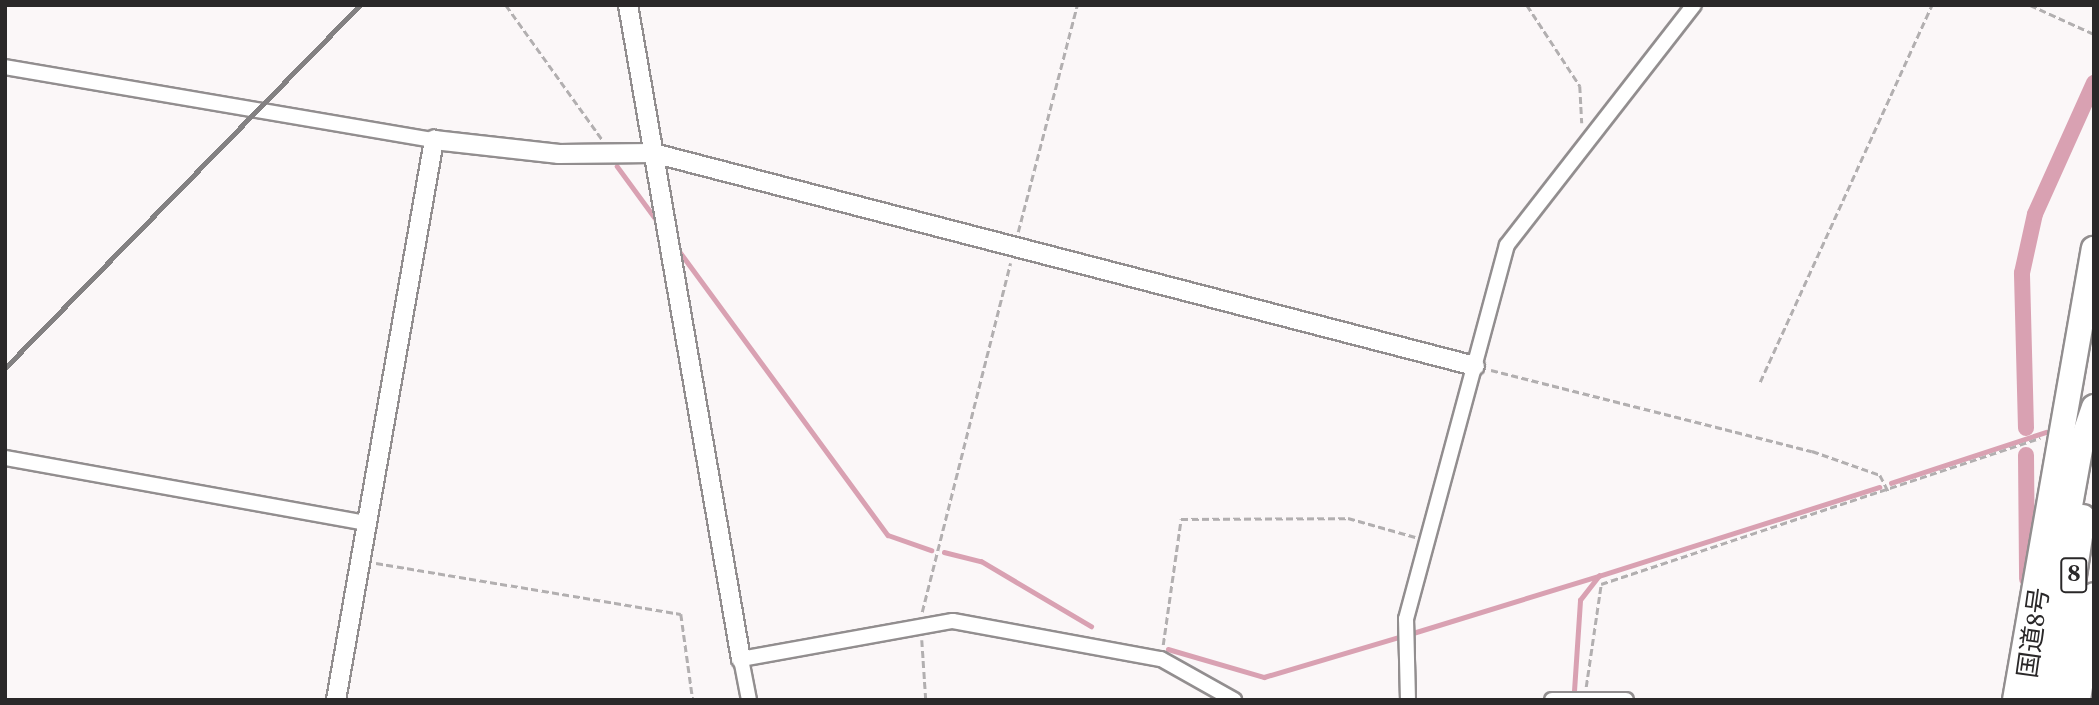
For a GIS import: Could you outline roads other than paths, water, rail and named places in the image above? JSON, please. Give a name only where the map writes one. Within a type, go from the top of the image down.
[{"type":"highway","points":[[2015,700],[2094,249]]},
{"type":"highway","points":[[2035,700],[2078,458],[2094,407]]},
{"type":"highway","name":"国道8号","points":[[2056,700],[2094,452]]},
{"type":"highway","name":"国道8号","points":[[2078,700],[2094,595]]},
{"type":"street","points":[[628,5],[749,700]]},
{"type":"street","points":[[1408,700],[1406,619],[1507,245],[1694,5]]},
{"type":"street","points":[[5,67],[434,140],[615,155],[653,153],[1475,366]]},
{"type":"street","points":[[336,700],[434,140]]},
{"type":"street","points":[[5,458],[368,523]]},
{"type":"street","points":[[741,659],[953,621],[1161,659],[1234,700]]},
{"type":"street","points":[[1552,700],[1626,700]]},
{"type":"waterway","points":[[2026,428],[2022,273],[2035,214],[2094,83]]},
{"type":"waterway","points":[[617,166],[658,222]]},
{"type":"waterway","points":[[677,248],[888,535],[931,550]]},
{"type":"waterway","points":[[1891,483],[2046,432]]},
{"type":"waterway","points":[[2026,455],[2027,579]]},
{"type":"waterway","points":[[1574,691],[1580,600],[1599,576],[1879,487]]},
{"type":"waterway","points":[[944,552],[981,561],[1091,626]]},
{"type":"waterway","points":[[1413,633],[1598,576]]},
{"type":"waterway","points":[[1168,649],[1264,677],[1396,638]]},
{"type":"railway","points":[[5,368],[360,5]]}]
